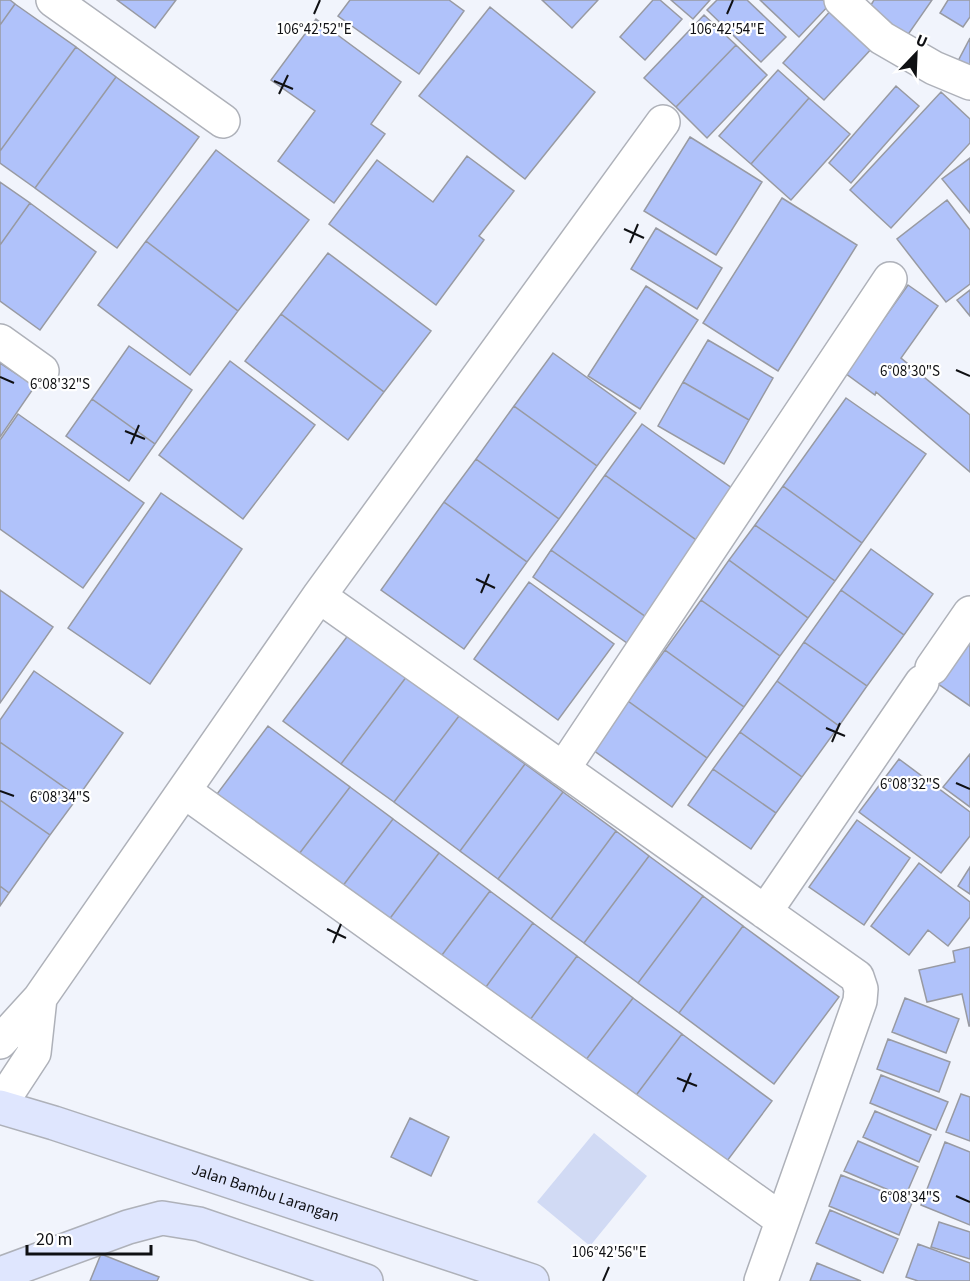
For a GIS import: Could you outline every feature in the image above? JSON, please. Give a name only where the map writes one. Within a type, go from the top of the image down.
[{"type":"street","points":[[52,0],[223,121]]},
{"type":"street","points":[[841,0],[882,38],[934,68],[970,83]]},
{"type":"street","points":[[0,1042],[40,998],[319,596],[663,122]]},
{"type":"street","points":[[563,769],[890,279]]},
{"type":"street","points":[[0,340],[42,371]]},
{"type":"street","points":[[319,596],[856,977],[861,989],[860,1001],[761,1281]]},
{"type":"street","points":[[765,912],[970,613]]},
{"type":"street","points":[[184,791],[782,1220]]},
{"type":"street","points":[[0,1106],[34,1053],[40,998]]},
{"type":"street","name":"Jalan Bambu Larangan","points":[[0,1106],[532,1281]]},
{"type":"street","points":[[0,1274],[128,1227],[162,1218],[199,1224],[366,1281]]},
{"type":"shaded area","points":[[594,1133],[647,1176],[590,1246],[537,1202]]},
{"type":"building","points":[[0,0],[10,0],[15,4],[0,25]]},
{"type":"building","points":[[117,0],[176,0],[155,28]]},
{"type":"building","points":[[350,0],[449,0],[464,11],[419,74],[338,16]]},
{"type":"building","points":[[542,0],[598,0],[572,28]]},
{"type":"building","points":[[653,0],[660,0],[682,19],[645,60],[620,37]]},
{"type":"building","points":[[671,0],[710,0],[693,19]]},
{"type":"building","points":[[717,0],[747,0],[786,37],[761,62],[707,10]]},
{"type":"building","points":[[760,0],[829,0],[832,2],[799,37]]},
{"type":"building","points":[[874,0],[932,0],[907,36],[869,8]]},
{"type":"building","points":[[948,0],[970,0],[970,17],[963,27],[940,13]]},
{"type":"building","points":[[15,4],[76,47],[0,151],[0,25]]},
{"type":"building","points":[[490,7],[595,92],[525,179],[419,96]]},
{"type":"building","points":[[833,8],[874,46],[824,100],[783,63]]},
{"type":"building","points":[[704,15],[736,45],[676,107],[644,78]]},
{"type":"building","points":[[316,19],[401,82],[371,124],[385,134],[334,203],[278,161],[315,111],[271,80]]},
{"type":"building","points":[[970,38],[970,70],[957,63]]},
{"type":"building","points":[[736,45],[767,75],[707,138],[676,107]]},
{"type":"building","points":[[76,47],[116,77],[35,188],[0,163],[0,151]]},
{"type":"building","points":[[778,70],[809,98],[751,164],[719,136]]},
{"type":"building","points":[[116,77],[199,137],[117,248],[35,188]]},
{"type":"building","points":[[896,86],[919,106],[851,183],[829,163]]},
{"type":"building","points":[[941,92],[970,119],[970,143],[891,228],[850,190]]},
{"type":"building","points":[[809,98],[850,134],[791,200],[751,164]]},
{"type":"building","points":[[690,137],[762,182],[716,255],[644,211]]},
{"type":"building","points":[[216,150],[309,220],[238,311],[146,241]]},
{"type":"building","points":[[467,156],[514,191],[479,236],[484,240],[436,305],[329,224],[377,160],[433,202]]},
{"type":"building","points":[[970,158],[970,213],[942,179]]},
{"type":"building","points":[[0,182],[30,203],[0,245]]},
{"type":"building","points":[[782,198],[857,245],[778,371],[703,323]]},
{"type":"building","points":[[947,200],[970,230],[970,284],[946,302],[897,239]]},
{"type":"building","points":[[30,203],[96,252],[40,330],[0,301],[0,245]]},
{"type":"building","points":[[656,228],[722,268],[697,309],[631,269]]},
{"type":"building","points":[[146,241],[238,311],[190,375],[98,305]]},
{"type":"building","points":[[328,253],[431,331],[384,392],[281,314]]},
{"type":"building","points":[[908,285],[938,306],[901,358],[970,415],[970,472],[876,392],[875,395],[845,373]]},
{"type":"building","points":[[646,286],[698,320],[640,409],[588,376]]},
{"type":"building","points":[[970,290],[970,316],[957,300]]},
{"type":"building","points":[[281,314],[384,392],[348,440],[245,361]]},
{"type":"building","points":[[708,340],[773,378],[749,420],[683,382]]},
{"type":"building","points":[[129,346],[192,390],[155,444],[92,399]]},
{"type":"building","points":[[553,353],[636,413],[597,466],[514,406]]},
{"type":"building","points":[[230,361],[315,425],[243,519],[159,455]]},
{"type":"building","points":[[0,363],[35,386],[0,437]]},
{"type":"building","points":[[683,382],[749,420],[724,464],[658,426]]},
{"type":"building","points":[[846,398],[926,454],[862,543],[783,486]]},
{"type":"building","points":[[92,399],[155,444],[129,481],[66,436]]},
{"type":"building","points":[[514,406],[597,466],[559,519],[476,459]]},
{"type":"building","points":[[18,414],[144,503],[83,588],[0,529],[0,440]]},
{"type":"building","points":[[642,424],[736,491],[699,542],[605,475]]},
{"type":"building","points":[[476,459],[559,519],[527,562],[444,502]]},
{"type":"building","points":[[605,475],[699,542],[646,617],[551,550]]},
{"type":"building","points":[[783,486],[862,543],[835,581],[755,525]]},
{"type":"building","points":[[161,493],[242,549],[150,684],[68,628]]},
{"type":"building","points":[[444,502],[527,562],[464,649],[381,590]]},
{"type":"building","points":[[755,525],[835,581],[808,618],[729,560]]},
{"type":"building","points":[[871,549],[933,594],[904,635],[841,590]]},
{"type":"building","points":[[551,550],[646,617],[627,643],[533,577]]},
{"type":"building","points":[[729,560],[808,618],[780,656],[701,600]]},
{"type":"building","points":[[529,582],[614,644],[558,720],[474,659]]},
{"type":"building","points":[[0,590],[53,627],[0,703]]},
{"type":"building","points":[[841,590],[904,635],[867,686],[804,642]]},
{"type":"building","points":[[701,600],[780,656],[744,707],[665,650]]},
{"type":"building","points":[[970,625],[970,706],[931,679]]},
{"type":"building","points":[[349,634],[407,676],[341,764],[283,721]]},
{"type":"building","points":[[804,642],[867,686],[839,726],[777,681]]},
{"type":"building","points":[[665,650],[744,707],[707,758],[628,701]]},
{"type":"building","points":[[34,671],[123,733],[78,797],[0,742],[0,720]]},
{"type":"building","points":[[407,676],[459,716],[394,802],[341,764]]},
{"type":"building","points":[[777,681],[839,726],[802,777],[740,732]]},
{"type":"building","points":[[628,701],[707,758],[672,807],[593,750]]},
{"type":"building","points":[[459,716],[525,764],[460,851],[394,802]]},
{"type":"building","points":[[268,726],[350,787],[299,854],[217,794]]},
{"type":"building","points":[[740,732],[802,777],[776,813],[713,769]]},
{"type":"building","points":[[0,742],[78,797],[50,835],[0,800]]},
{"type":"building","points":[[970,754],[970,807],[943,787]]},
{"type":"building","points":[[899,759],[970,812],[970,836],[941,873],[859,812]]},
{"type":"building","points":[[525,764],[563,792],[498,879],[460,851]]},
{"type":"building","points":[[713,769],[776,813],[751,849],[688,805]]},
{"type":"building","points":[[350,787],[393,819],[342,887],[299,854]]},
{"type":"building","points":[[563,792],[616,831],[551,919],[498,879]]},
{"type":"building","points":[[0,800],[50,835],[9,893],[0,886]]},
{"type":"building","points":[[393,819],[439,853],[388,921],[342,887]]},
{"type":"building","points":[[857,820],[910,858],[864,925],[809,887]]},
{"type":"building","points":[[616,831],[649,856],[584,943],[551,919]]},
{"type":"building","points":[[439,853],[490,891],[439,959],[388,921]]},
{"type":"building","points":[[649,856],[703,896],[638,983],[584,943]]},
{"type":"building","points":[[919,863],[970,902],[970,917],[948,946],[928,930],[909,955],[871,926]]},
{"type":"building","points":[[970,867],[970,894],[958,886]]},
{"type":"building","points":[[0,886],[9,893],[0,906]]},
{"type":"building","points":[[490,891],[533,923],[483,991],[439,959]]},
{"type":"building","points":[[703,896],[743,926],[679,1013],[638,983]]},
{"type":"building","points":[[533,923],[577,956],[527,1024],[483,991]]},
{"type":"building","points":[[743,926],[839,997],[774,1084],[679,1013]]},
{"type":"building","points":[[970,947],[969,1026],[962,994],[927,1002],[919,970],[955,962],[953,951]]},
{"type":"building","points":[[577,956],[633,998],[582,1065],[527,1024]]},
{"type":"building","points":[[633,998],[682,1034],[631,1102],[582,1065]]},
{"type":"building","points":[[905,998],[959,1019],[946,1053],[892,1032]]},
{"type":"building","points":[[682,1034],[772,1101],[721,1169],[631,1102]]},
{"type":"building","points":[[888,1039],[950,1062],[939,1092],[877,1069]]},
{"type":"building","points":[[881,1075],[948,1102],[936,1130],[870,1103]]},
{"type":"building","points":[[961,1094],[970,1097],[970,1141],[946,1132]]},
{"type":"building","points":[[875,1111],[931,1135],[919,1162],[863,1137]]},
{"type":"building","points":[[410,1118],[449,1137],[431,1176],[391,1157]]},
{"type":"building","points":[[858,1141],[918,1167],[905,1197],[844,1171]]},
{"type":"building","points":[[945,1142],[970,1152],[970,1225],[921,1205]]},
{"type":"building","points":[[841,1175],[912,1203],[899,1235],[829,1206]]},
{"type":"building","points":[[830,1210],[898,1239],[883,1273],[816,1243]]},
{"type":"building","points":[[939,1222],[970,1232],[970,1259],[931,1247]]},
{"type":"building","points":[[918,1244],[970,1263],[970,1281],[918,1281],[906,1277]]},
{"type":"building","points":[[101,1254],[159,1277],[157,1281],[90,1281]]},
{"type":"building","points":[[817,1263],[861,1281],[810,1281]]}]
